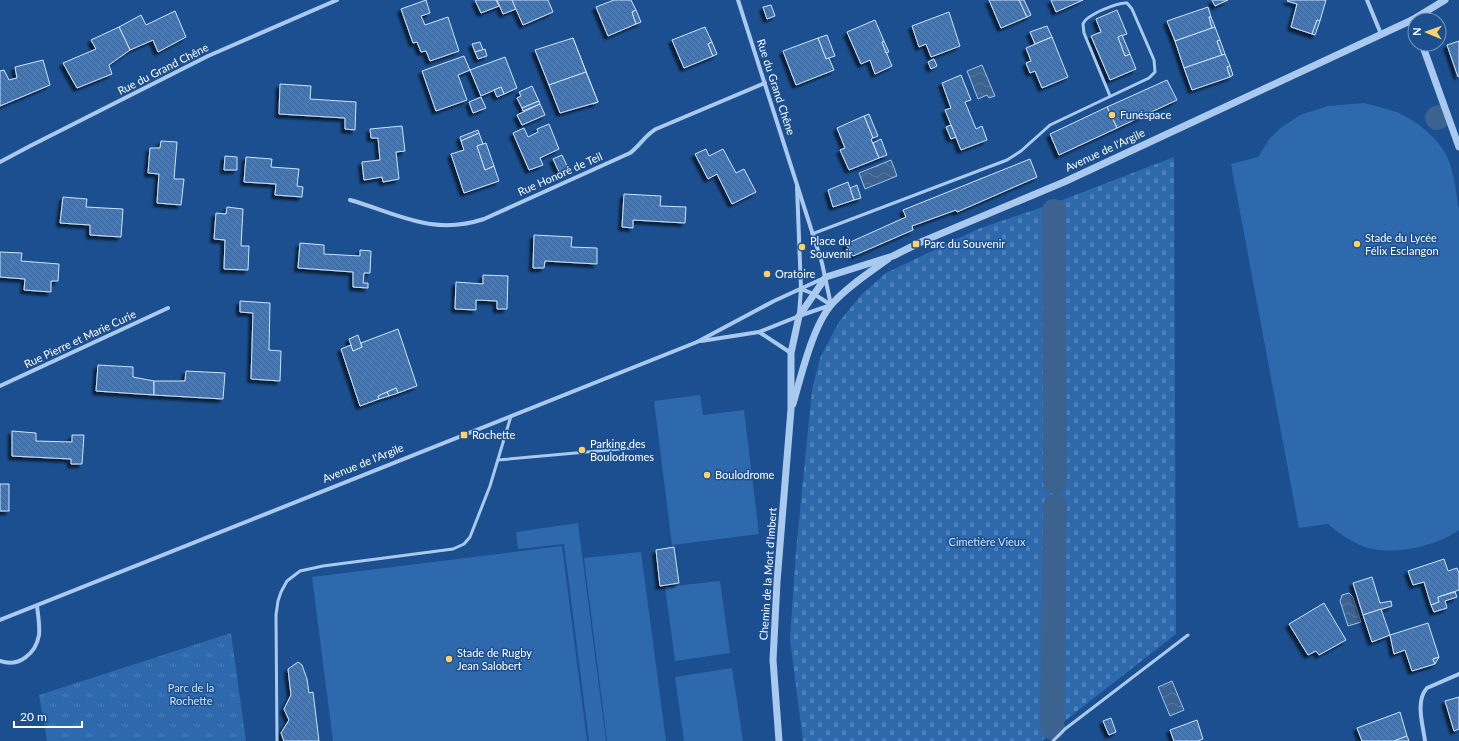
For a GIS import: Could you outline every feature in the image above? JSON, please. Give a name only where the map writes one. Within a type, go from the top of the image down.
[{"type":"street","name":"Rue du Grand Chêne","points":[[0,162],[208,56],[337,0]]},
{"type":"street","name":"Rue du Grand Chêne","points":[[738,0],[796,181]]},
{"type":"street","points":[[1367,0],[1381,34]]},
{"type":"street","name":"Avenue de l'Argile","points":[[1426,12],[1446,0]]},
{"type":"street","name":"Avenue de l'Argile","points":[[697,342],[759,332],[798,316],[831,305],[854,284],[893,256],[921,242],[1064,182],[1407,22]]},
{"type":"street","points":[[1425,52],[1459,147]]},
{"type":"street","name":"Rue Honoré de Teil","points":[[350,200],[420,223],[453,225],[469,224],[484,219],[630,153],[647,135],[656,129],[765,83]]},
{"type":"street","points":[[796,181],[826,277],[831,305]]},
{"type":"street","points":[[796,181],[801,289],[798,316]]},
{"type":"street","name":"Avenue de l'Argile","points":[[0,620],[697,342],[826,277],[893,256]]},
{"type":"street","points":[[798,316],[826,277]]},
{"type":"street","points":[[801,289],[814,294],[831,305]]},
{"type":"street","name":"Chemin de la Mort d'Imbert","points":[[792,409],[814,338],[831,305]]},
{"type":"street","name":"Rue Pierre et Marie Curie","points":[[0,386],[168,308]]},
{"type":"street","name":"Chemin de la Mort d'Imbert","points":[[779,741],[773,660],[774,625],[792,409],[791,354],[798,316]]},
{"type":"street","points":[[759,332],[791,354]]},
{"type":"street","points":[[0,661],[10,663],[18,662],[30,653],[36,646],[39,636],[37,606]]},
{"type":"street","points":[[1425,741],[1421,705],[1424,692],[1427,688],[1459,674]]},
{"type":"lane","points":[[812,234],[1007,160],[1021,151],[1050,125],[1149,78],[1155,72],[1154,60],[1132,9],[1127,3],[1120,3],[1087,18],[1082,24],[1084,33],[1110,96]]},
{"type":"lane","points":[[277,741],[276,615],[278,601],[287,581],[300,571],[322,566],[458,548],[470,537],[490,486],[511,416]]},
{"type":"lane","points":[[498,460],[643,447]]},
{"type":"lane","points":[[1053,741],[1065,729],[1188,635]]},
{"type":"green space","points":[[1364,103],[1399,113],[1415,122],[1430,134],[1447,156],[1454,181],[1459,209],[1459,530],[1438,541],[1425,545],[1385,551],[1362,546],[1344,536],[1328,524],[1299,528],[1231,164],[1258,157],[1270,138],[1282,127],[1300,115],[1328,106]]},
{"type":"green space","name":"Cimetière Vieux","points":[[1174,157],[1176,634],[1057,727],[1042,741],[803,741],[790,639],[796,551],[812,390],[820,358],[839,322],[861,295],[886,273],[978,229],[1057,202]]},
{"type":"green space","name":"Boulodrome","points":[[700,395],[703,415],[744,410],[759,534],[672,545],[654,401]]},
{"type":"green space","points":[[578,523],[606,741],[589,741],[564,544],[518,549],[516,532]]},
{"type":"green space","name":"Stade de Rugby Jean Salobert","points":[[562,546],[587,741],[333,741],[312,577]]},
{"type":"green space","points":[[641,552],[666,741],[607,741],[584,558]]},
{"type":"green space","points":[[720,581],[730,653],[675,661],[665,587]]},
{"type":"green space","name":"Parc de la Rochette","points":[[231,633],[246,741],[47,741],[39,695]]},
{"type":"green space","points":[[732,668],[743,741],[684,741],[675,677]]},
{"type":"water","points":[[982,65],[995,96],[989,98],[987,95],[978,99],[967,71]]},
{"type":"water","points":[[891,160],[897,176],[865,189],[859,173]]},
{"type":"water","points":[[1349,593],[1353,597],[1361,622],[1348,626],[1340,601],[1342,595]]},
{"type":"water","points":[[1172,681],[1184,710],[1170,716],[1158,687]]},
{"type":"building","points":[[426,0],[430,13],[421,16],[425,25],[448,17],[459,51],[430,61],[426,51],[421,52],[417,42],[413,43],[401,9]]},
{"type":"building","points":[[475,0],[496,0],[499,6],[481,13]]},
{"type":"building","points":[[497,0],[512,0],[516,9],[503,14]]},
{"type":"building","points":[[512,0],[548,0],[553,12],[523,25]]},
{"type":"building","points":[[614,0],[631,0],[636,10],[632,12],[636,24],[608,36],[596,7]]},
{"type":"building","points":[[989,0],[1019,0],[1027,17],[1001,28]]},
{"type":"building","points":[[1019,0],[1024,0],[1031,15],[1027,17]]},
{"type":"building","points":[[1051,0],[1083,0],[1056,12]]},
{"type":"building","points":[[1212,0],[1228,0],[1215,6]]},
{"type":"building","points":[[1326,0],[1320,21],[1317,20],[1312,34],[1291,27],[1297,4],[1287,1]]},
{"type":"building","points":[[771,5],[775,16],[767,19],[763,7]]},
{"type":"building","points":[[1208,7],[1212,28],[1175,41],[1167,21]]},
{"type":"building","points":[[636,10],[641,22],[636,24],[632,12]]},
{"type":"building","points":[[1117,10],[1127,34],[1118,37],[1125,56],[1130,54],[1136,69],[1110,80],[1091,36],[1101,32],[1096,19]]},
{"type":"building","points":[[175,11],[186,37],[158,52],[153,40],[130,50],[119,27],[141,15],[146,25]]},
{"type":"building","points":[[949,12],[960,46],[931,57],[926,44],[919,47],[912,26]]},
{"type":"building","points":[[1209,17],[1211,17],[1215,27],[1212,28]]},
{"type":"building","points":[[875,20],[892,66],[875,74],[870,60],[861,64],[847,32]]},
{"type":"building","points":[[1317,20],[1320,21],[1315,35],[1312,34]]},
{"type":"building","points":[[1047,26],[1052,37],[1035,44],[1030,32]]},
{"type":"building","points":[[119,27],[130,50],[109,65],[112,74],[77,88],[63,63],[96,49],[91,40]]},
{"type":"building","points":[[705,27],[712,42],[708,44],[713,56],[684,68],[672,40]]},
{"type":"building","points":[[1215,27],[1220,40],[1217,41],[1222,55],[1184,68],[1175,41]]},
{"type":"building","points":[[827,35],[835,56],[826,59],[818,38]]},
{"type":"building","points":[[1122,35],[1130,54],[1125,56],[1118,37]]},
{"type":"building","points":[[1052,37],[1068,77],[1042,88],[1035,71],[1030,73],[1026,63],[1031,61],[1026,48]]},
{"type":"building","points":[[573,38],[598,102],[593,104],[568,40]]},
{"type":"building","points":[[573,38],[586,72],[549,85],[535,50]]},
{"type":"building","points":[[818,38],[826,59],[829,58],[834,70],[796,85],[783,51]]},
{"type":"building","points":[[1220,40],[1225,54],[1222,55],[1217,41]]},
{"type":"building","points":[[884,41],[889,52],[886,53],[882,42]]},
{"type":"building","points":[[1459,41],[1458,77],[1447,45]]},
{"type":"building","points":[[480,42],[483,50],[475,52],[472,44]]},
{"type":"building","points":[[712,42],[717,54],[713,56],[708,44]]},
{"type":"building","points":[[485,49],[487,56],[478,59],[475,52]]},
{"type":"building","points":[[1225,54],[1230,66],[1227,67],[1230,77],[1192,90],[1184,68]]},
{"type":"building","points":[[464,56],[470,70],[458,75],[467,100],[436,111],[422,71]]},
{"type":"building","points":[[505,57],[517,88],[504,94],[501,87],[481,96],[470,70]]},
{"type":"building","points":[[934,59],[937,66],[931,69],[928,62]]},
{"type":"building","points":[[43,60],[50,85],[0,106],[0,71],[4,70],[9,80],[17,78],[15,67]]},
{"type":"building","points":[[1230,66],[1233,75],[1230,77],[1227,67]]},
{"type":"building","points":[[586,72],[598,102],[560,113],[549,85]]},
{"type":"building","points":[[961,75],[971,100],[965,102],[976,129],[982,126],[987,140],[961,150],[945,110],[951,108],[942,83]]},
{"type":"building","points":[[1167,80],[1177,100],[1117,128],[1107,107]]},
{"type":"building","points":[[280,84],[311,86],[310,99],[356,102],[355,130],[345,129],[345,118],[279,114]]},
{"type":"building","points":[[532,86],[539,101],[522,108],[517,98],[521,96],[519,92]]},
{"type":"building","points":[[501,87],[504,94],[497,97],[494,90]]},
{"type":"building","points":[[481,97],[486,108],[473,113],[469,102]]},
{"type":"building","points":[[539,101],[540,104],[523,111],[522,108]]},
{"type":"building","points":[[540,104],[545,115],[522,125],[517,115]]},
{"type":"building","points":[[1107,107],[1117,128],[1059,155],[1050,134]]},
{"type":"building","points":[[869,114],[878,136],[873,138],[864,116]]},
{"type":"building","points":[[864,116],[879,158],[849,170],[840,150],[845,148],[837,128]]},
{"type":"building","points":[[549,124],[559,149],[540,158],[543,165],[529,170],[513,133],[524,128],[528,137],[538,132],[537,129]]},
{"type":"building","points":[[951,125],[956,137],[951,139],[946,127]]},
{"type":"building","points":[[402,126],[405,151],[396,152],[399,179],[383,182],[382,177],[364,180],[362,162],[380,160],[378,138],[371,138],[370,129]]},
{"type":"building","points":[[478,130],[479,133],[461,141],[460,137]]},
{"type":"building","points":[[479,133],[483,144],[477,146],[485,170],[494,166],[499,181],[464,193],[451,154],[464,150],[461,141]]},
{"type":"building","points":[[881,139],[887,155],[879,158],[873,143]]},
{"type":"building","points":[[161,141],[177,142],[174,179],[184,179],[181,205],[157,203],[159,174],[148,173],[150,148],[160,148]]},
{"type":"building","points":[[486,143],[494,166],[485,170],[477,146]]},
{"type":"building","points":[[706,149],[709,156],[723,149],[736,173],[744,169],[756,192],[732,204],[717,174],[708,179],[695,154]]},
{"type":"building","points":[[562,155],[568,168],[559,172],[553,159]]},
{"type":"building","points":[[225,156],[237,157],[237,170],[224,170]]},
{"type":"building","points":[[246,157],[272,159],[271,167],[299,169],[297,186],[303,187],[302,197],[275,195],[276,184],[244,182]]},
{"type":"building","points":[[1030,159],[1037,177],[957,212],[956,210],[912,226],[913,230],[853,256],[846,244],[906,217],[903,210]]},
{"type":"building","points":[[848,182],[854,200],[833,207],[828,190]]},
{"type":"building","points":[[857,185],[861,198],[854,200],[850,188]]},
{"type":"building","points":[[624,194],[661,196],[660,206],[686,207],[685,223],[633,220],[633,228],[622,227]]},
{"type":"building","points":[[63,197],[87,199],[86,207],[123,209],[121,237],[90,235],[90,225],[60,223]]},
{"type":"building","points":[[227,207],[243,209],[241,246],[249,246],[248,270],[224,269],[225,240],[214,239],[216,213],[226,214]]},
{"type":"building","points":[[534,235],[572,237],[571,247],[597,248],[597,264],[545,261],[544,268],[533,268]]},
{"type":"building","points":[[300,243],[324,245],[324,254],[360,256],[360,250],[371,251],[370,273],[364,273],[363,283],[368,283],[368,288],[353,287],[353,272],[298,268]]},
{"type":"building","points":[[0,252],[22,253],[21,261],[59,264],[58,281],[51,281],[51,292],[24,290],[25,279],[0,277]]},
{"type":"building","points":[[483,275],[508,276],[507,309],[497,309],[497,301],[476,300],[476,310],[455,309],[456,282],[483,284]]},
{"type":"building","points":[[240,301],[270,303],[269,350],[281,351],[280,381],[251,379],[253,313],[240,312]]},
{"type":"building","points":[[398,329],[417,386],[398,393],[396,388],[378,396],[379,399],[360,406],[341,349],[351,345],[353,351],[362,347],[361,343]]},
{"type":"building","points":[[358,335],[362,347],[353,351],[349,339]]},
{"type":"building","points":[[98,365],[133,367],[133,377],[154,381],[154,395],[96,391]]},
{"type":"building","points":[[186,371],[225,373],[223,399],[154,395],[154,381],[185,381]]},
{"type":"building","points":[[396,388],[398,393],[389,396],[387,392]]},
{"type":"building","points":[[387,392],[389,396],[379,399],[378,396]]},
{"type":"building","points":[[12,431],[36,433],[36,441],[72,442],[72,435],[84,435],[82,464],[71,464],[71,459],[12,456]]},
{"type":"building","points":[[0,484],[9,484],[9,511],[0,511]]},
{"type":"building","points":[[674,547],[679,583],[660,586],[656,550]]},
{"type":"building","points":[[1444,559],[1448,571],[1457,568],[1459,573],[1459,590],[1438,597],[1439,602],[1431,605],[1424,582],[1413,585],[1408,571]]},
{"type":"building","points":[[1372,577],[1380,603],[1391,601],[1392,606],[1363,615],[1353,583]]},
{"type":"building","points":[[1455,592],[1457,597],[1445,601],[1447,608],[1434,612],[1431,605],[1439,602],[1438,597]]},
{"type":"building","points":[[1324,603],[1346,640],[1319,655],[1316,651],[1308,655],[1289,624]]},
{"type":"building","points":[[1381,609],[1390,635],[1372,642],[1363,615]]},
{"type":"building","points":[[1428,623],[1439,657],[1433,659],[1435,664],[1412,671],[1405,650],[1394,654],[1390,635]]},
{"type":"building","points":[[1439,657],[1435,664],[1433,659]]},
{"type":"building","points":[[298,662],[302,665],[307,679],[309,693],[313,692],[319,741],[284,741],[281,733],[289,720],[284,709],[291,695],[288,669]]},
{"type":"building","points":[[1459,697],[1459,729],[1454,731],[1445,701]]},
{"type":"building","points":[[1400,712],[1407,736],[1394,741],[1362,741],[1357,728]]},
{"type":"building","points":[[1111,718],[1116,732],[1109,735],[1103,721]]},
{"type":"building","points":[[1197,720],[1203,739],[1198,741],[1174,741],[1170,730]]},
{"type":"building","points":[[1407,736],[1409,741],[1394,741]]},
{"type":"waterway","points":[[1054,211],[1055,482]]},
{"type":"waterway","points":[[1053,728],[1055,506]]},
{"type":"place","name":"Funéspace","points":[[1112,115]]},
{"type":"place","name":"Parc du Souvenir","points":[[916,244]]},
{"type":"place","name":"Stade du Lycée Félix Esclangon","points":[[1357,244]]},
{"type":"place","name":"Place du Souvenir","points":[[802,247]]},
{"type":"place","name":"Oratoire","points":[[767,274]]},
{"type":"place","name":"Rochette","points":[[464,435]]},
{"type":"place","name":"Parking des Boulodromes","points":[[582,450]]},
{"type":"place","name":"Boulodrome","points":[[707,475]]},
{"type":"place","name":"Stade de Rugby Jean Salobert","points":[[449,659]]}]
